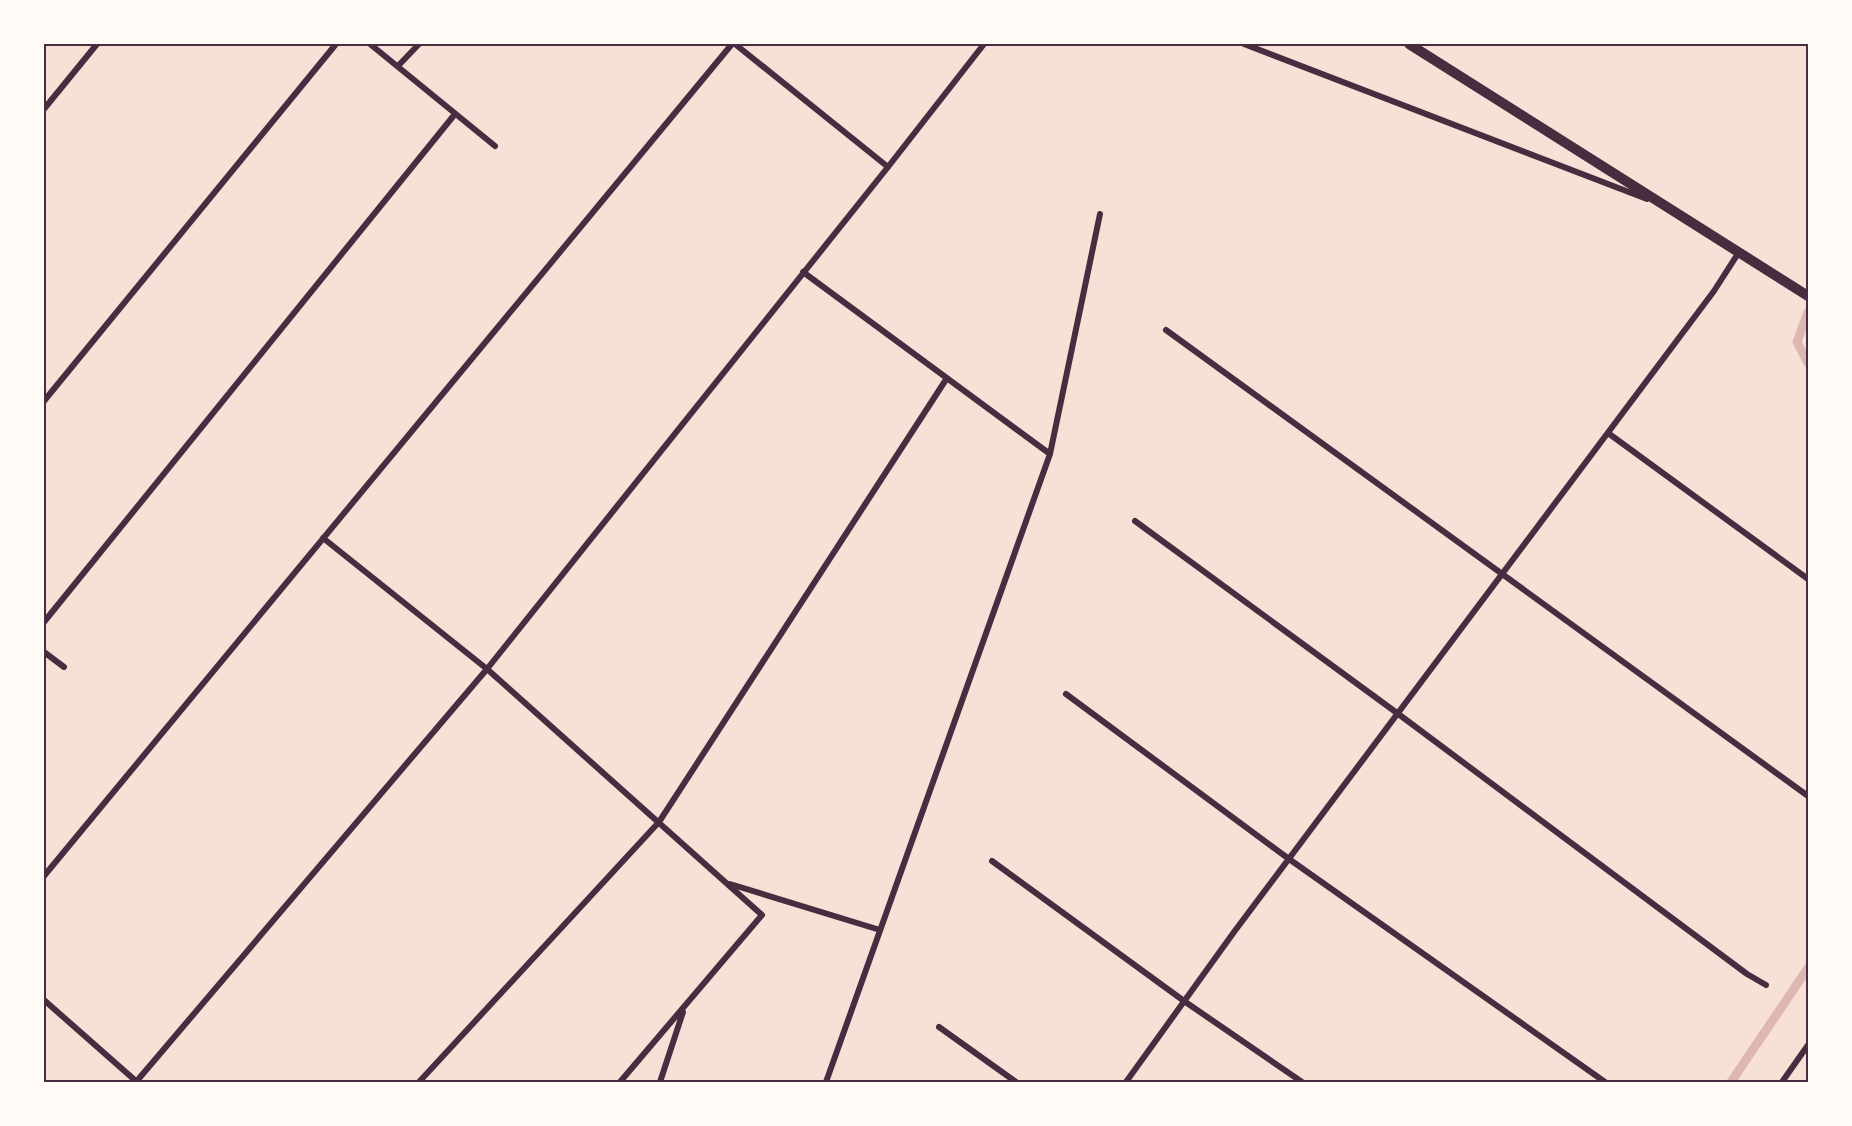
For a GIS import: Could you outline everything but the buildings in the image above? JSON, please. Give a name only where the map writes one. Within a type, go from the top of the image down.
[{"type":"street","points":[[44,109],[98,44]]},
{"type":"street","points":[[44,401],[336,44]]},
{"type":"street","points":[[370,44],[495,146]]},
{"type":"street","points":[[399,66],[419,44]]},
{"type":"street","points":[[44,876],[734,44],[888,167]]},
{"type":"street","points":[[44,1000],[136,1082],[487,669],[984,44]]},
{"type":"street","points":[[1244,44],[1670,208]]},
{"type":"street","points":[[1408,44],[1809,296]]},
{"type":"street","points":[[44,622],[455,114]]},
{"type":"street","points":[[826,1083],[1050,454],[1100,214]]},
{"type":"street","points":[[1126,1083],[1288,859],[1714,291],[1739,252]]},
{"type":"street","points":[[803,272],[1050,454]]},
{"type":"street","points":[[1166,330],[1809,796]]},
{"type":"street","points":[[419,1083],[659,822],[947,378]]},
{"type":"street","points":[[1608,433],[1809,579]]},
{"type":"street","points":[[1135,521],[1747,974],[1766,985]]},
{"type":"street","points":[[323,538],[487,669],[762,915],[620,1083]]},
{"type":"street","points":[[44,652],[64,667]]},
{"type":"street","points":[[1066,694],[1288,859],[1605,1083]]},
{"type":"street","points":[[992,861],[1184,1001],[1302,1083]]},
{"type":"street","points":[[727,883],[880,930]]},
{"type":"street","points":[[660,1083],[684,1006]]},
{"type":"street","points":[[939,1027],[1016,1083]]},
{"type":"street","points":[[1782,1083],[1809,1045]]},
{"type":"waterway","points":[[1808,312],[1797,342],[1808,363]]},
{"type":"waterway","points":[[1731,1082],[1808,968]]}]
